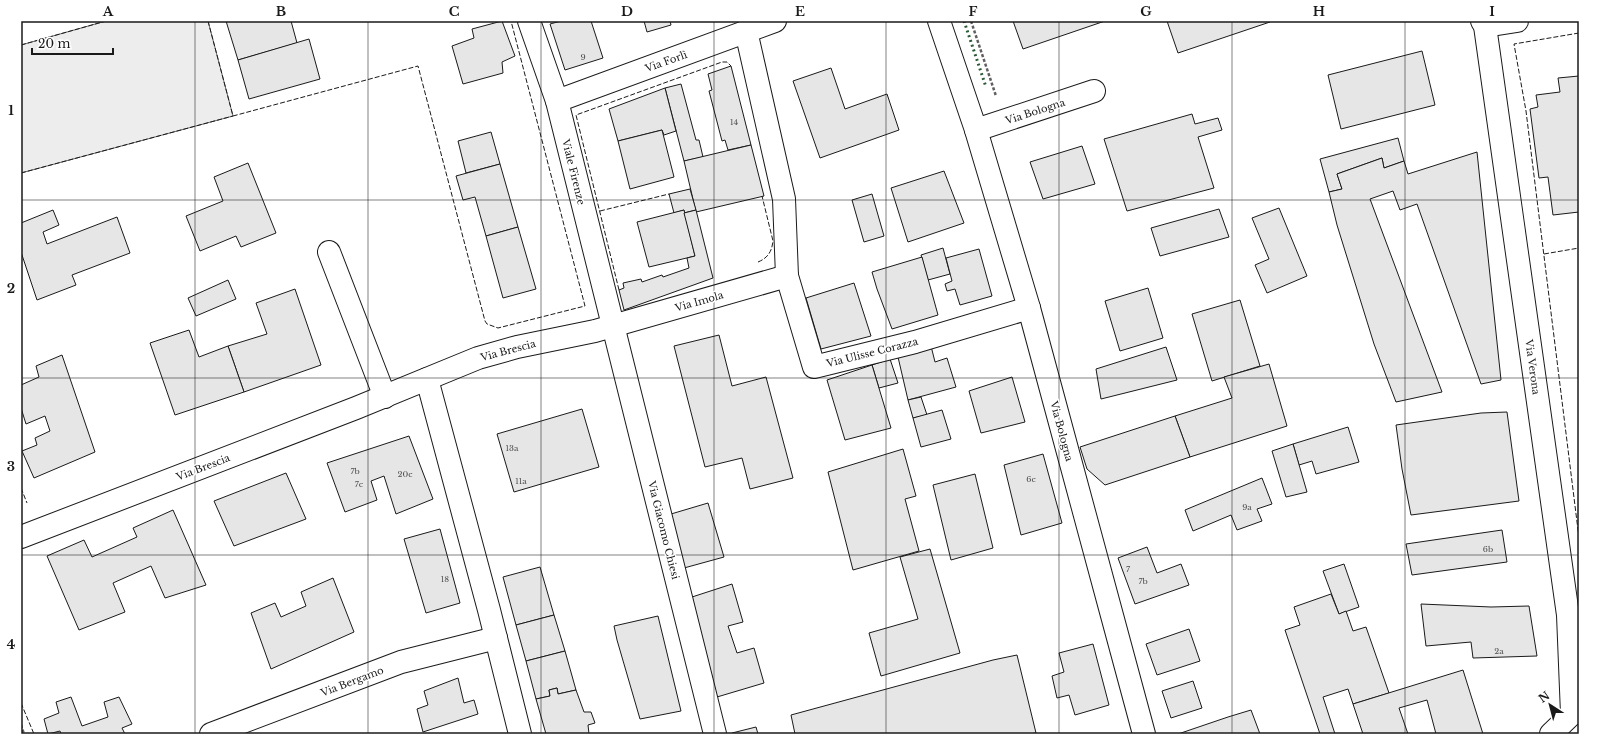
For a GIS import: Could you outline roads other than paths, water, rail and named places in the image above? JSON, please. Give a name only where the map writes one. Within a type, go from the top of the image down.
[{"type":"street","name":"Viale Firenze","points":[[529,21],[557,101],[612,325]]},
{"type":"street","name":"Via Forlì","points":[[557,101],[775,21]]},
{"type":"street","name":"Via Bologna","points":[[939,21],[976,130],[1029,308],[1144,734]]},
{"type":"street","points":[[1484,24],[1517,21]]},
{"type":"street","name":"Via Verona","points":[[1484,24],[1568,615],[1576,711]]},
{"type":"street","name":"Via Ulisse Corazza","points":[[746,31],[784,199],[787,276],[814,367],[915,342],[1029,308]]},
{"type":"street","name":"Via Bologna","points":[[976,130],[1094,91]]},
{"type":"street","points":[[329,252],[385,397]]},
{"type":"street","name":"Via Imola","points":[[612,325],[787,276]]},
{"type":"street","name":"Via Brescia","points":[[21,537],[385,397],[466,362],[502,350],[595,331],[612,325]]},
{"type":"street","name":"Via Giacomo Chiesi","points":[[612,325],[715,734]]},
{"type":"street","points":[[427,380],[520,734]]},
{"type":"street","name":"Via Bergamo","points":[[211,734],[401,662],[496,638]]},
{"type":"street","points":[[1550,734],[1576,711]]}]
